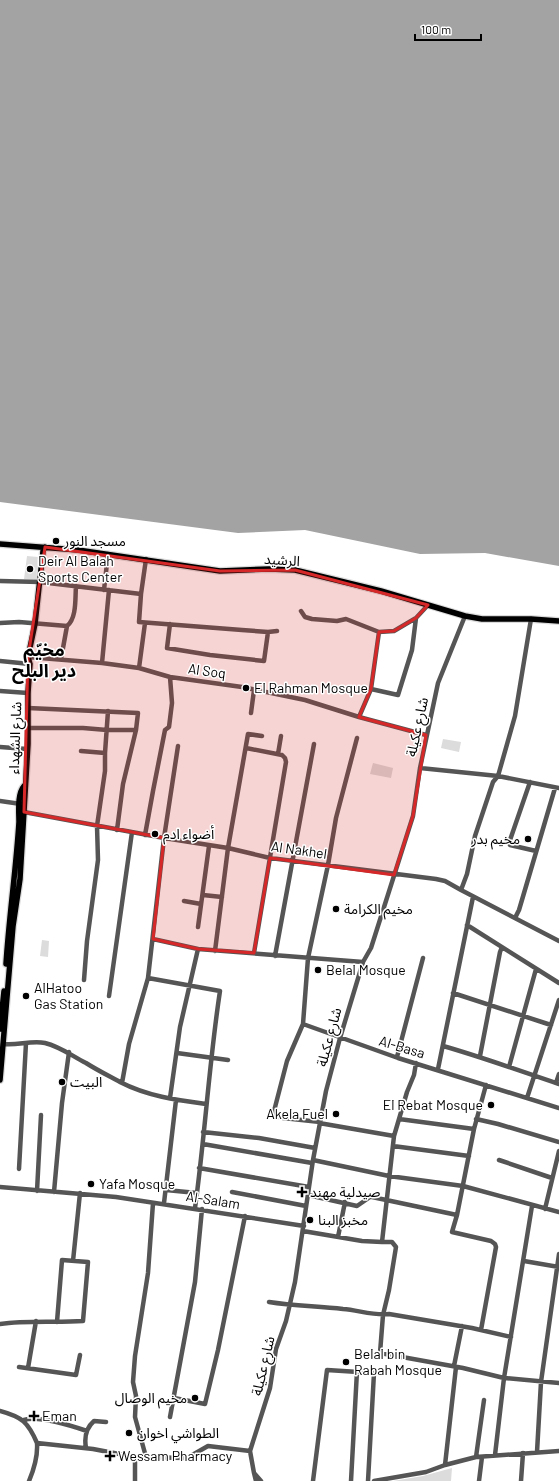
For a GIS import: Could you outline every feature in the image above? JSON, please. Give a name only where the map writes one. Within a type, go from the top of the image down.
[{"type":"main road","name":"الرشيد","points":[[0,544],[108,554],[220,571],[295,570],[381,591],[465,616],[482,619],[531,619],[559,621]]},
{"type":"main road","name":"شارع الشهداء","points":[[0,1080],[3,1044],[2,1015],[8,925],[16,863],[27,749],[30,664],[28,657],[35,624],[44,547]]},
{"type":"main road","name":"شارع الشهداء","points":[[0,1029],[20,879],[24,812],[22,804]]},
{"type":"street","points":[[102,663],[108,554]]},
{"type":"street","points":[[146,559],[138,622],[268,632],[277,631]]},
{"type":"street","points":[[0,581],[40,582],[141,594]]},
{"type":"street","points":[[61,659],[67,626],[73,617],[76,586]]},
{"type":"street","points":[[301,611],[305,617],[312,619],[337,621],[346,619],[379,632],[394,631],[416,618],[428,605]]},
{"type":"street","name":"شارع عكيلة","points":[[256,1481],[250,1451],[270,1388],[276,1349],[296,1282],[308,1187],[315,1148],[340,1038],[362,962],[371,948],[413,816],[426,735],[438,683],[465,616]]},
{"type":"street","points":[[371,689],[398,695],[412,650],[416,618]]},
{"type":"street","points":[[461,890],[467,874],[475,836],[493,782],[498,776],[515,716],[531,619]]},
{"type":"street","points":[[0,623],[19,622],[67,626]]},
{"type":"street","points":[[139,668],[145,623]]},
{"type":"street","points":[[170,624],[168,648],[210,655],[264,661],[268,632]]},
{"type":"street","points":[[359,717],[371,689],[379,632]]},
{"type":"street","name":"Al Soq","points":[[28,657],[102,663],[139,668],[170,677],[242,687],[305,700],[359,717],[426,735]]},
{"type":"street","points":[[0,661],[30,664]]},
{"type":"street","points":[[146,835],[152,790],[165,730],[169,727],[172,703],[170,677]]},
{"type":"street","points":[[251,713],[254,690]]},
{"type":"street","points":[[0,691],[28,693]]},
{"type":"street","points":[[28,708],[138,713],[136,730],[123,784],[117,830]]},
{"type":"street","points":[[84,980],[87,941],[98,860],[97,826],[105,771],[108,711]]},
{"type":"street","points":[[28,728],[136,730]]},
{"type":"street","points":[[215,951],[228,848],[248,734],[262,736]]},
{"type":"street","points":[[278,754],[281,736]]},
{"type":"street","points":[[356,738],[336,818],[328,865],[308,958],[302,1024],[287,1061],[273,1115],[283,1118],[320,1122],[394,1136]]},
{"type":"street","points":[[275,956],[314,744]]},
{"type":"street","points":[[122,1083],[129,1044],[148,978],[164,838],[178,746]]},
{"type":"street","points":[[0,747],[27,749]]},
{"type":"street","points":[[246,748],[282,755],[286,762],[254,953]]},
{"type":"street","points":[[81,751],[105,753]]},
{"type":"street","points":[[420,768],[498,776],[557,788],[536,851],[519,910],[515,918]]},
{"type":"street","points":[[530,782],[509,843],[510,845],[536,851]]},
{"type":"street","points":[[0,801],[22,804]]},
{"type":"street","name":"Al Nakhel","points":[[24,812],[117,830],[228,848],[270,858],[445,881],[559,941]]},
{"type":"street","points":[[109,996],[132,832]]},
{"type":"street","points":[[198,927],[209,846]]},
{"type":"street","points":[[203,895],[222,897]]},
{"type":"street","points":[[438,1069],[473,897]]},
{"type":"street","points":[[184,901],[201,904]]},
{"type":"street","points":[[468,925],[559,983]]},
{"type":"street","points":[[153,939],[198,949],[215,951],[362,962]]},
{"type":"street","points":[[480,1056],[502,947]]},
{"type":"street","points":[[164,1203],[176,1053],[180,1027],[198,949]]},
{"type":"street","points":[[397,1057],[423,958]]},
{"type":"street","points":[[509,1068],[536,969]]},
{"type":"street","points":[[148,978],[220,991],[213,1038],[203,1144],[195,1208]]},
{"type":"street","points":[[453,993],[551,1025]]},
{"type":"street","points":[[527,1098],[559,1000]]},
{"type":"street","name":"Al-Basa","points":[[302,1024],[397,1057],[559,1108]]},
{"type":"street","points":[[3,1044],[9,1045],[44,1042],[69,1052],[86,1064],[143,1092],[173,1099],[206,1104]]},
{"type":"street","points":[[19,1169],[26,1043]]},
{"type":"street","points":[[442,1046],[480,1056],[509,1068],[558,1083],[559,1074]]},
{"type":"street","points":[[54,1192],[62,1103],[69,1052]]},
{"type":"street","points":[[176,1053],[228,1060]]},
{"type":"street","points":[[416,1063],[414,1075],[407,1092],[394,1136],[386,1200],[382,1242],[392,1242],[396,1247],[383,1315],[380,1353],[455,1366],[504,1378],[559,1384]]},
{"type":"street","points":[[481,1330],[496,1247],[491,1241],[452,1232],[457,1215],[476,1119],[486,1085]]},
{"type":"street","points":[[37,1190],[40,1115]]},
{"type":"street","points":[[399,1119],[474,1129]]},
{"type":"street","points":[[476,1119],[559,1142]]},
{"type":"street","points":[[203,1132],[259,1138],[315,1148]]},
{"type":"street","points":[[203,1144],[389,1176],[463,1186],[528,1203],[532,1206],[559,1212]]},
{"type":"street","points":[[393,1146],[468,1156]]},
{"type":"street","points":[[545,1209],[559,1151]]},
{"type":"street","points":[[500,1160],[552,1178]]},
{"type":"street","points":[[199,1168],[308,1187]]},
{"type":"street","name":"Al-Salam","points":[[0,1187],[116,1196],[153,1203],[164,1203],[245,1216],[338,1237],[362,1241],[382,1242]]},
{"type":"street","points":[[166,1190],[197,1193]]},
{"type":"street","points":[[232,1192],[306,1206]]},
{"type":"street","points":[[73,1261],[80,1193]]},
{"type":"street","points":[[308,1196],[345,1202],[357,1206],[370,1197],[457,1215]]},
{"type":"street","points":[[338,1237],[345,1202]]},
{"type":"street","points":[[146,1457],[146,1452],[135,1417],[136,1396],[133,1382],[135,1356],[148,1273],[153,1203]]},
{"type":"street","points":[[496,1455],[504,1378],[532,1206]]},
{"type":"street","points":[[170,1417],[195,1282],[202,1209]]},
{"type":"street","points":[[174,1398],[205,1404],[218,1350],[245,1216]]},
{"type":"street","points":[[537,1452],[541,1382],[559,1254]]},
{"type":"street","points":[[0,1324],[36,1321],[57,1322],[84,1321],[88,1262],[62,1260],[57,1322]]},
{"type":"street","points":[[524,1261],[558,1267]]},
{"type":"street","points":[[269,1302],[290,1306],[344,1309],[383,1315],[389,1314],[462,1326],[511,1337]]},
{"type":"street","points":[[28,1368],[36,1321]]},
{"type":"street","points":[[445,1465],[455,1366],[462,1326]]},
{"type":"street","points":[[20,1367],[76,1375],[80,1355]]},
{"type":"street","points":[[313,1481],[327,1370],[374,1373],[368,1481]]},
{"type":"street","points":[[351,1481],[357,1371]]},
{"type":"street","points":[[479,1481],[479,1457],[484,1400]]},
{"type":"street","points":[[0,1411],[24,1420],[38,1443],[36,1461],[29,1481]]},
{"type":"street","points":[[24,1420],[29,1418],[50,1421],[87,1431]]},
{"type":"street","points":[[86,1448],[84,1440],[89,1426],[94,1421],[106,1422]]},
{"type":"street","points":[[38,1443],[86,1448],[135,1457],[187,1458],[208,1446],[250,1451]]},
{"type":"street","points":[[374,1481],[426,1472],[445,1465],[479,1457],[559,1451]]},
{"type":"street","points":[[520,1481],[523,1453]]},
{"type":"street","points":[[135,1457],[135,1481]]},
{"type":"street","points":[[254,1473],[260,1481]]},
{"type":"highlighted area","points":[[45,547],[220,571],[295,570],[428,605],[416,618],[394,631],[379,632],[371,689],[359,717],[426,735],[413,816],[394,875],[270,858],[254,953],[198,949],[153,939],[164,838],[24,812],[28,657]]},
{"type":"shaded area","points":[[0,0],[559,0],[559,566],[485,553],[420,554],[305,530],[238,533],[0,502]]},
{"type":"shaded area","points":[[27,556],[38,557],[36,580],[24,579]]},
{"type":"shaded area","points":[[443,739],[461,742],[459,752],[441,748]]},
{"type":"shaded area","points":[[373,763],[393,768],[391,778],[370,774]]},
{"type":"shaded area","points":[[42,940],[49,941],[48,957],[40,956]]},
{"type":"shaded area","points":[[452,1468],[451,1481],[393,1481],[423,1476]]},
{"type":"place","name":"مسجد النور","points":[[56,541]]},
{"type":"place","name":"Deir Al Balah Sports Center","points":[[30,569]]},
{"type":"place","name":"El Rahman Mosque","points":[[246,688]]},
{"type":"place","name":"أضواء ادم","points":[[155,834]]},
{"type":"place","name":"مخيم بدر","points":[[528,839]]},
{"type":"place","name":"مخيم الكرامة","points":[[336,909]]},
{"type":"place","name":"Belal Mosque","points":[[318,970]]},
{"type":"place","name":"AlHatoo Gas Station","points":[[26,996]]},
{"type":"place","name":"البيت","points":[[62,1082]]},
{"type":"place","name":"El Rebat Mosque","points":[[491,1105]]},
{"type":"place","name":"Akela Fuel","points":[[336,1114]]},
{"type":"place","name":"Yafa Mosque","points":[[91,1184]]},
{"type":"place","name":"صيدلية مهند","points":[[302,1192]]},
{"type":"place","name":"مخبز البنا","points":[[310,1220]]},
{"type":"place","name":"Belal bin Rabah Mosque","points":[[346,1362]]},
{"type":"place","name":"مخيم الوصال","points":[[195,1398]]},
{"type":"place","name":"Eman","points":[[34,1416]]},
{"type":"place","name":"الطواشي اخوان","points":[[129,1433]]},
{"type":"place","name":"Wessam Pharmacy","points":[[110,1456]]},
{"type":"district","name":"مخيّم دير البلح","points":[[44,660]]}]
